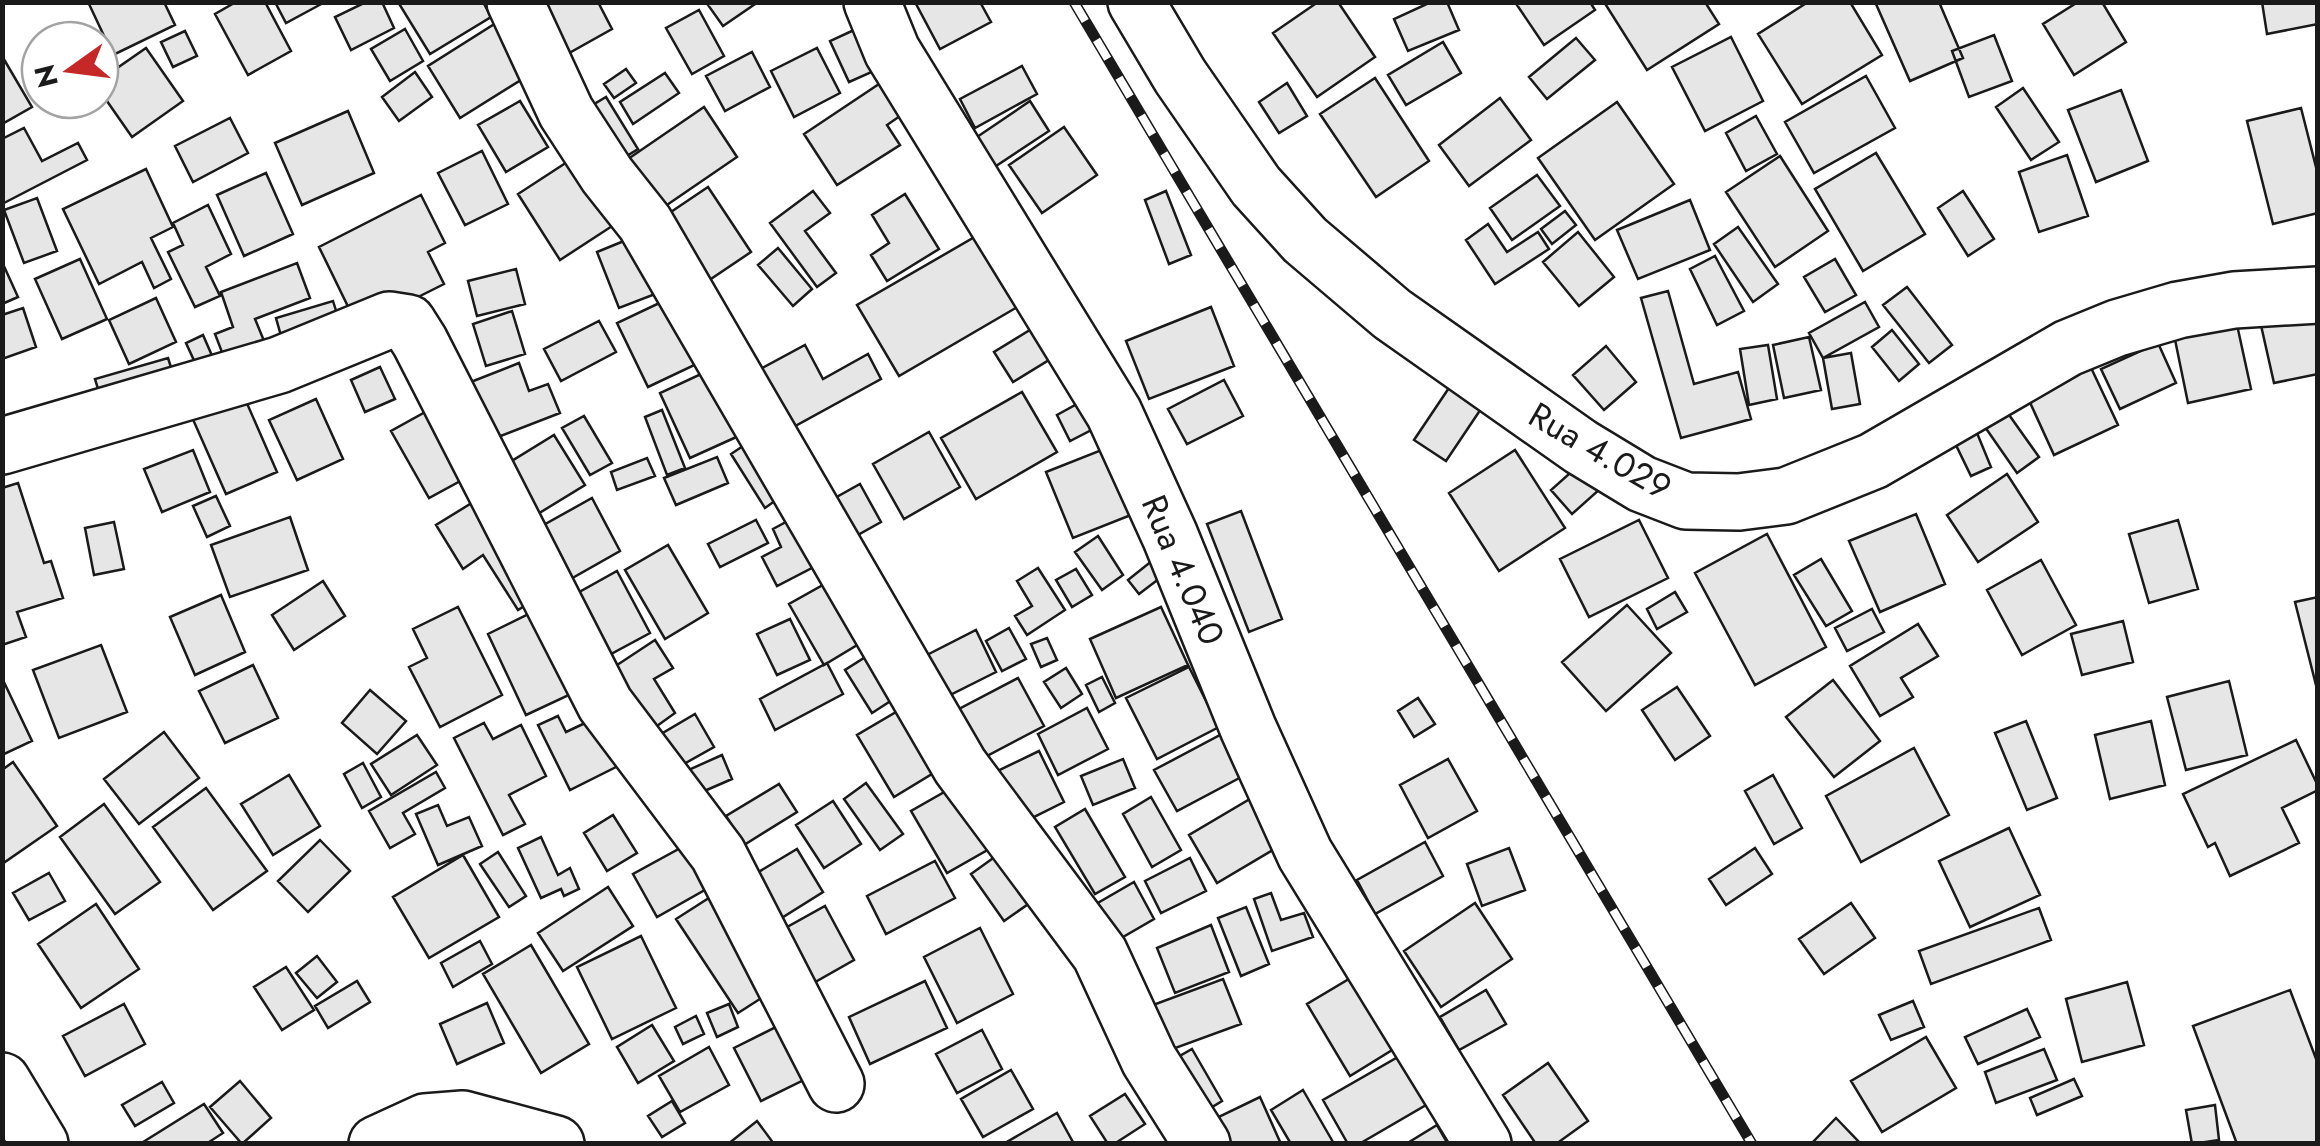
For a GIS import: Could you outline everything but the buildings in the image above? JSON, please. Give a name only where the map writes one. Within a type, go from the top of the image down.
[{"type":"street","points":[[515,2],[566,112],[645,224],[960,766],[1100,954],[1150,1060],[1202,1144]]},
{"type":"street","name":"Rua 4.040","points":[[872,2],[892,51],[1114,414],[1305,854],[1483,1144]]},
{"type":"street","name":"Rua 4.029","points":[[1136,2],[1180,76],[1256,186],[1305,240],[1392,314],[1580,448],[1642,484],[1686,501],[1739,502],[1786,496],[1873,460],[2068,348],[2117,328],[2178,310],[2234,300],[2318,294]]},
{"type":"street","points":[[2,446],[280,365],[389,320],[408,323],[606,704],[718,854],[836,1084]]},
{"type":"street","points":[[2,1081],[40,1144]]},
{"type":"street","points":[[378,1144],[425,1122],[464,1119],[556,1144]]},
{"type":"railway","points":[[1074,2],[1752,1144]]}]
